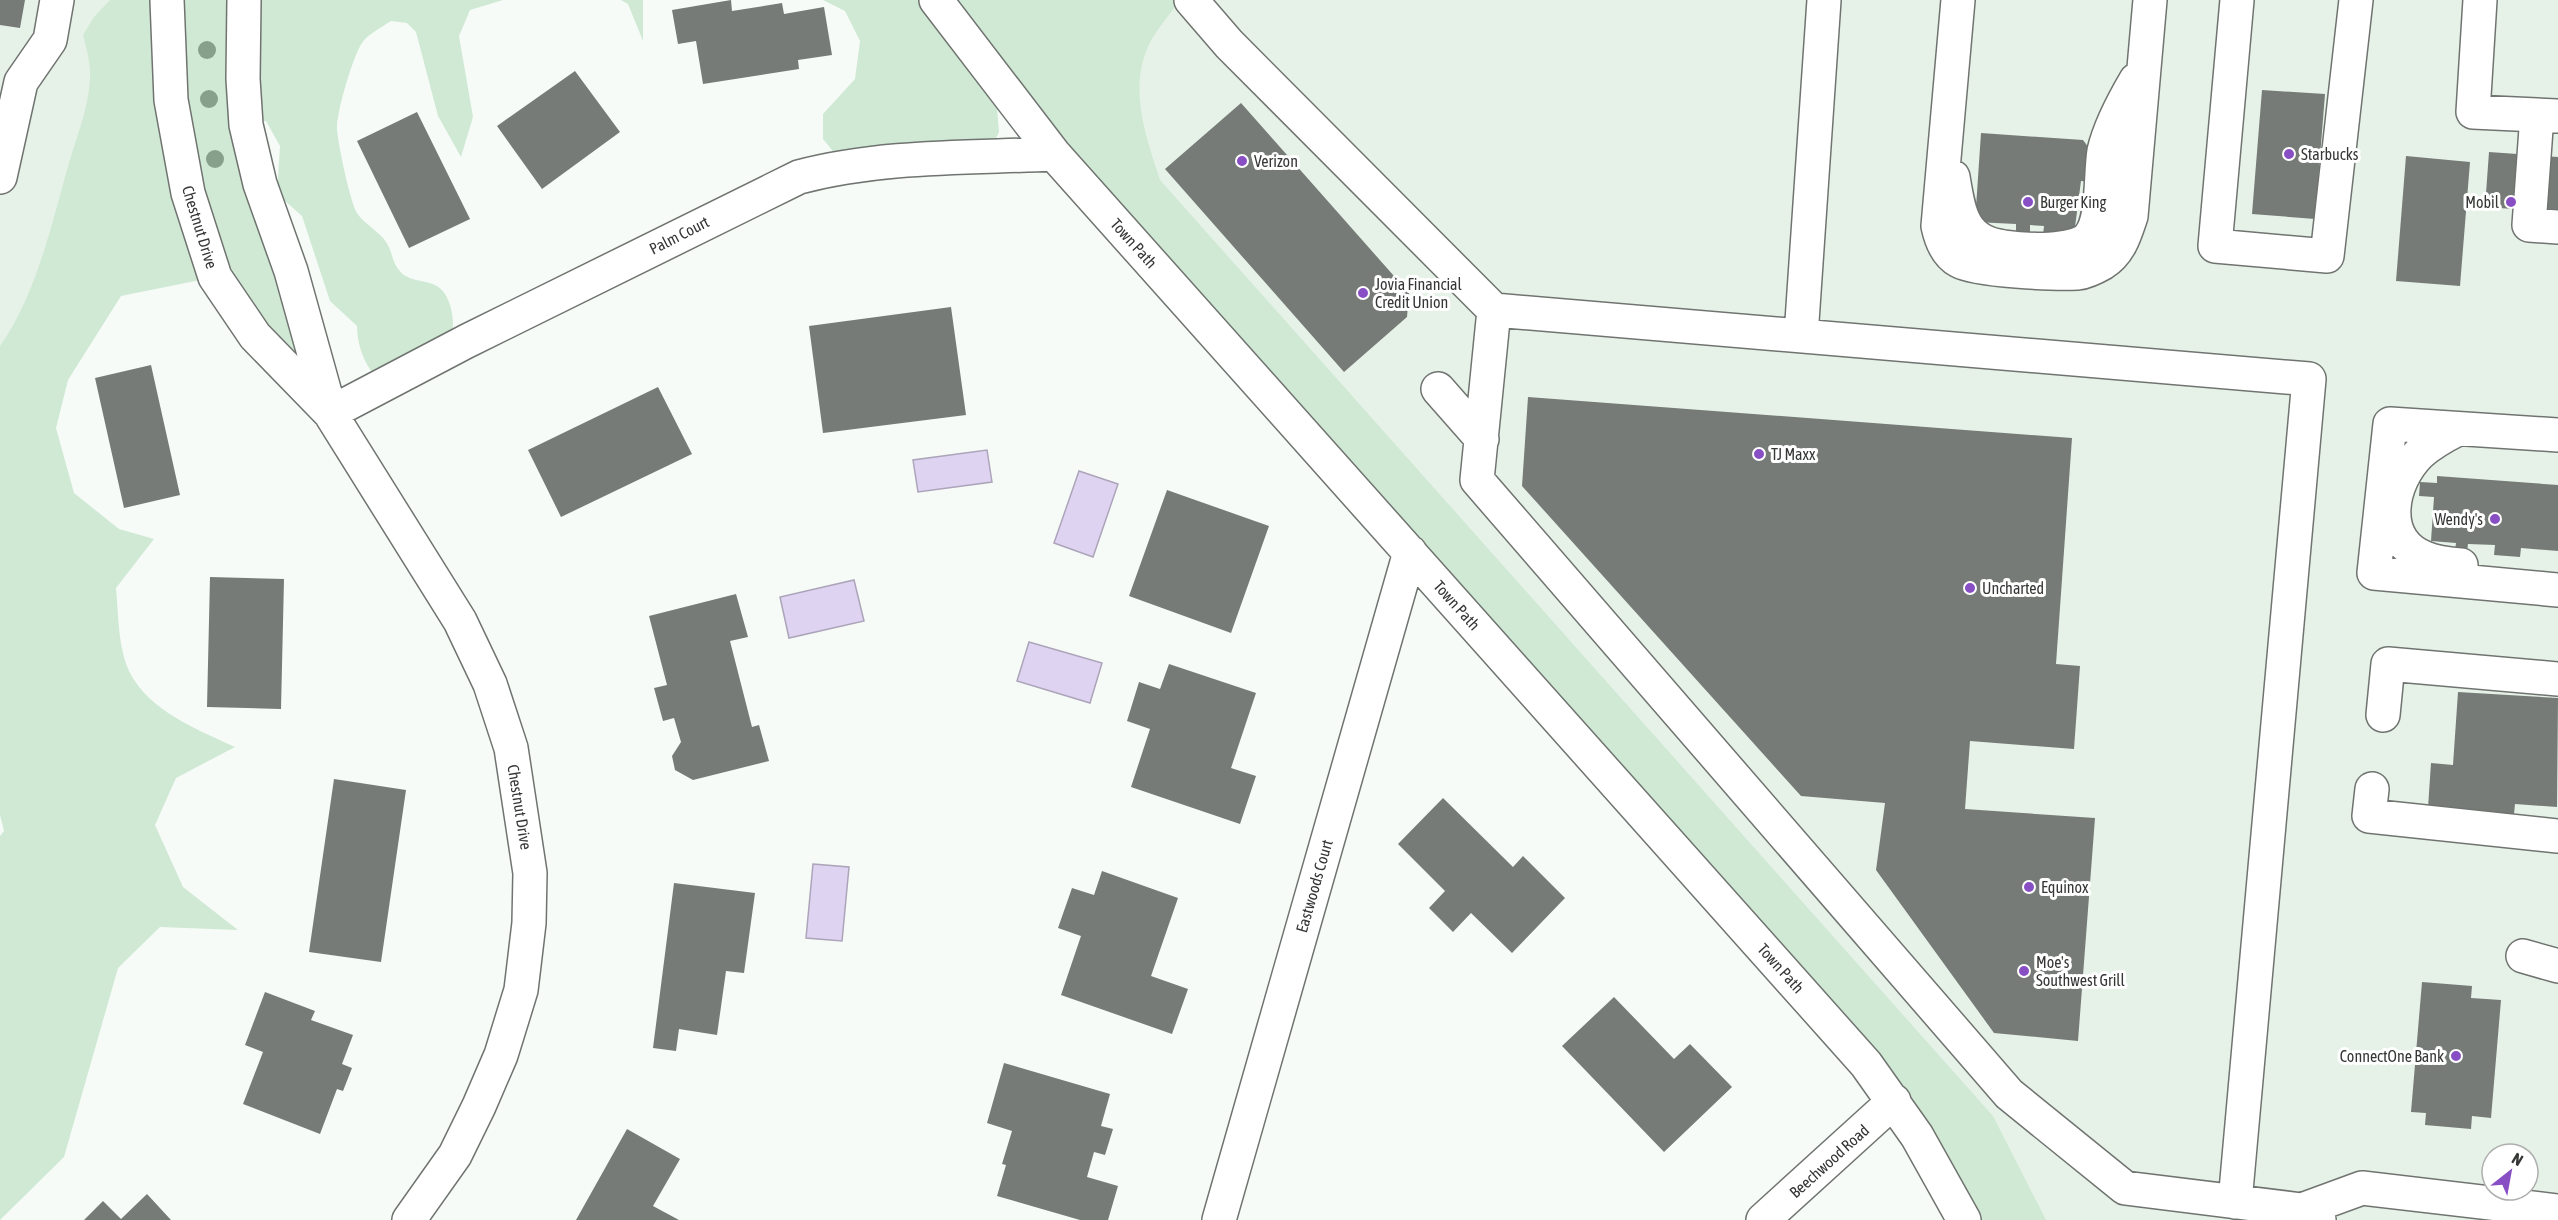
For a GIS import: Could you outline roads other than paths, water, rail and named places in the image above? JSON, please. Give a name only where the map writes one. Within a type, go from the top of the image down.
[{"type":"street","points":[[0,177],[21,82],[50,40],[57,0]]},
{"type":"street","name":"Chestnut Drive","points":[[167,0],[171,100],[188,193],[215,277],[255,336],[330,413],[460,621],[490,684],[512,748],[530,873],[529,923],[520,990],[501,1055],[455,1155],[409,1220]]},
{"type":"street","name":"Chestnut Drive","points":[[244,0],[243,79],[246,125],[260,184],[291,271],[330,413]]},
{"type":"street","name":"Town Path","points":[[936,0],[1054,154],[1834,1028],[1894,1101],[1938,1172],[1964,1220]]},
{"type":"street","points":[[1191,0],[1229,44],[1494,310],[2309,379],[2235,1202]]},
{"type":"street","points":[[1801,336],[1816,83],[1824,0]]},
{"type":"street","points":[[1959,0],[1938,226],[1947,250],[1958,260],[1974,267],[2079,273],[2093,269],[2117,250],[2131,216],[2150,0]]},
{"type":"street","points":[[2237,0],[2215,246],[2327,256],[2356,0]]},
{"type":"street","points":[[2480,0],[2473,112],[2547,116],[2529,225],[2558,227]]},
{"type":"street","name":"Palm Court","points":[[330,413],[468,341],[799,177],[835,168],[873,163],[1054,154]]},
{"type":"street","points":[[1494,310],[1478,480],[2009,1094],[2125,1188],[2235,1202],[2310,1215],[2362,1188],[2558,1211]]},
{"type":"street","points":[[1438,389],[1482,439]]},
{"type":"street","points":[[2554,589],[2374,573],[2390,424],[2558,435]]},
{"type":"street","name":"Eastwoods Court","points":[[1219,1220],[1410,552]]},
{"type":"street","points":[[2383,715],[2388,664],[2558,679]]},
{"type":"street","points":[[2372,789],[2369,816],[2558,836]]},
{"type":"street","points":[[2523,956],[2558,966]]},
{"type":"street","name":"Beechwood Road","points":[[1763,1220],[1894,1101]]},
{"type":"place","name":"Starbucks","points":[[2289,154]]},
{"type":"place","name":"Verizon","points":[[1242,161]]},
{"type":"place","name":"Burger King","points":[[2028,202]]},
{"type":"place","name":"Mobil","points":[[2511,202]]},
{"type":"place","name":"Jovia Financial Credit Union","points":[[1363,293]]},
{"type":"place","name":"TJ Maxx","points":[[1759,454]]},
{"type":"place","name":"Wendy's","points":[[2495,519]]},
{"type":"place","name":"Uncharted","points":[[1970,588]]},
{"type":"place","name":"Equinox","points":[[2029,887]]},
{"type":"place","name":"Moe's Southwest Grill","points":[[2024,971]]},
{"type":"place","name":"ConnectOne Bank","points":[[2456,1056]]}]
